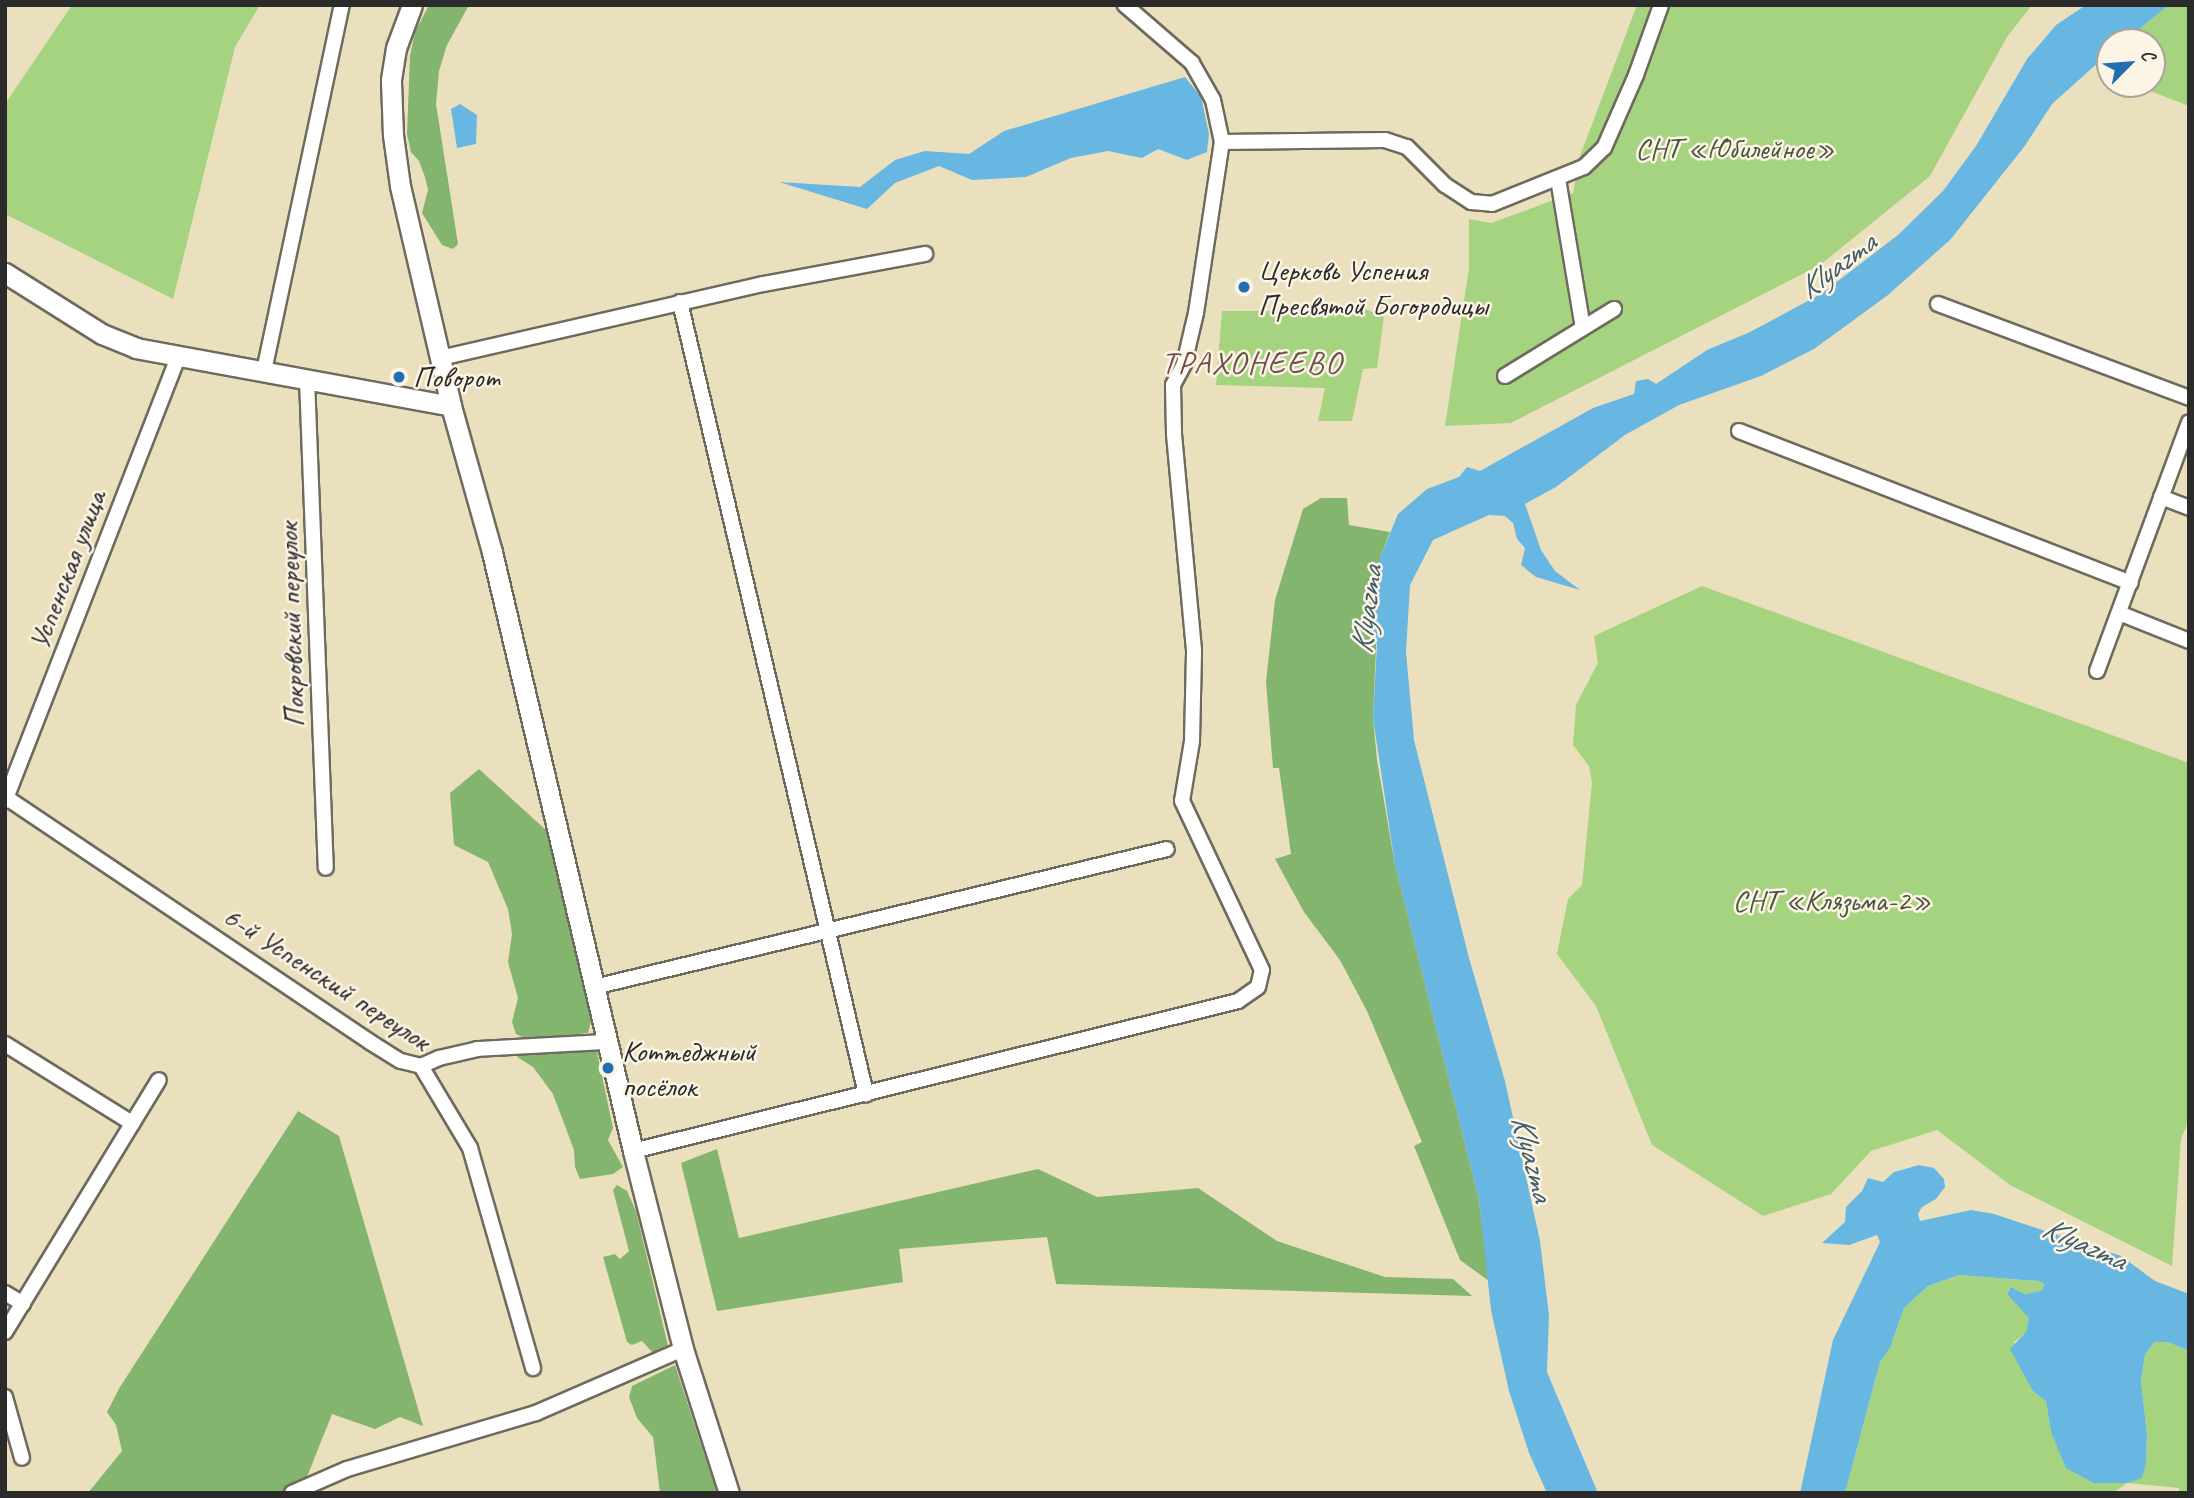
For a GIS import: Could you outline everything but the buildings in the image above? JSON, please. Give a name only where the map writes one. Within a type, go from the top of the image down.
[{"type":"main road","points":[[412,5],[396,48],[391,81],[393,135],[400,186],[451,406],[492,552],[633,1151],[683,1349],[729,1493]]},
{"type":"main road","points":[[5,272],[118,342],[177,358],[264,371],[451,406]]},
{"type":"street","points":[[264,371],[342,5]]},
{"type":"street","points":[[633,1151],[1238,1001],[1258,987],[1262,970],[1182,801],[1192,741],[1194,650],[1174,433],[1174,385],[1184,364],[1196,313],[1222,142],[1213,100],[1192,63],[1125,5]]},
{"type":"street","points":[[1222,142],[1385,140],[1407,147],[1445,185],[1471,202],[1492,204],[1584,167],[1604,148],[1636,75],[1661,5]]},
{"type":"street","points":[[1558,179],[1583,328]]},
{"type":"street","points":[[440,358],[680,302],[925,254]]},
{"type":"street","points":[[680,302],[866,1094]]},
{"type":"street","points":[[1938,304],[2189,398]]},
{"type":"street","points":[[1506,376],[1614,309]]},
{"type":"street","name":"Успенская улица","points":[[6,799],[177,358]]},
{"type":"street","name":"Покровский переулок","points":[[307,379],[326,868]]},
{"type":"street","points":[[2097,671],[2189,422]]},
{"type":"street","points":[[1738,431],[2130,583]]},
{"type":"street","points":[[2161,497],[2189,508]]},
{"type":"street","points":[[2119,612],[2189,640]]},
{"type":"street","name":"6-й Успенский переулок","points":[[6,799],[370,1042],[401,1061],[421,1066],[470,1148],[533,1367]]},
{"type":"street","points":[[594,987],[1167,849]]},
{"type":"street","points":[[421,1066],[439,1058],[477,1049],[607,1042]]},
{"type":"street","points":[[5,1044],[132,1123]]},
{"type":"street","points":[[5,1332],[159,1080]]},
{"type":"street","points":[[5,1293],[23,1304]]},
{"type":"street","points":[[292,1493],[347,1469],[536,1413],[683,1349]]},
{"type":"street","points":[[5,1397],[22,1458]]},
{"type":"green space","points":[[72,5],[260,5],[235,47],[173,299],[5,214],[5,104]]},
{"type":"green space","points":[[429,5],[469,5],[447,45],[439,71],[436,104],[458,244],[453,249],[442,245],[422,213],[428,190],[419,161],[411,152],[407,134],[410,56],[415,32]]},
{"type":"green space","name":"СНТ «Юбилейное»","points":[[1637,5],[2032,5],[2007,37],[1930,176],[1820,265],[1511,423],[1445,426],[1469,268],[1469,219],[1491,223],[1573,193],[1580,156]]},
{"type":"green space","points":[[2169,5],[2189,5],[2189,106],[2166,97],[2166,28],[2140,28]]},
{"type":"green space","points":[[1323,306],[1358,306],[1384,317],[1377,368],[1363,369],[1352,421],[1318,421],[1325,388],[1216,385],[1222,311],[1322,311]]},
{"type":"green space","points":[[1321,498],[1347,498],[1349,525],[1390,532],[1380,558],[1373,718],[1377,760],[1395,865],[1479,1200],[1489,1281],[1460,1260],[1414,1146],[1422,1142],[1367,1011],[1340,960],[1304,912],[1275,859],[1291,854],[1279,768],[1273,768],[1266,682],[1275,600],[1303,509]]},
{"type":"green space","name":"СНТ «Клязьма-2»","points":[[1702,586],[2189,763],[2189,1120],[2181,1139],[2172,1266],[2010,1185],[1937,1130],[1871,1151],[1831,1194],[1763,1216],[1652,1145],[1596,1006],[1557,954],[1568,899],[1582,885],[1592,783],[1589,766],[1573,745],[1576,705],[1598,663],[1594,636]]},
{"type":"green space","points":[[479,769],[547,831],[591,1021],[588,1033],[527,1039],[516,1034],[512,1022],[518,998],[508,962],[512,934],[508,909],[488,862],[454,845],[450,793]]},
{"type":"green space","points":[[521,1052],[597,1052],[613,1128],[608,1140],[623,1167],[613,1174],[580,1179],[575,1167],[574,1150],[553,1094],[533,1067],[517,1057]]},
{"type":"green space","points":[[298,1111],[339,1136],[423,1426],[400,1417],[375,1429],[332,1414],[303,1487],[291,1493],[88,1493],[122,1451],[116,1425],[107,1412],[120,1387]]},
{"type":"green space","points":[[717,1149],[739,1238],[1038,1169],[1097,1197],[1198,1188],[1277,1241],[1385,1277],[1453,1279],[1472,1296],[1056,1284],[1047,1237],[899,1249],[903,1282],[717,1311],[681,1163]]},
{"type":"green space","points":[[617,1185],[627,1191],[636,1211],[668,1346],[665,1351],[654,1354],[642,1341],[632,1345],[627,1342],[603,1257],[615,1254],[620,1259],[629,1251],[613,1190]]},
{"type":"green space","points":[[1959,1275],[2039,1281],[2046,1284],[2041,1291],[2025,1294],[2011,1287],[2007,1293],[2029,1318],[2026,1333],[2014,1342],[2033,1391],[2046,1401],[2051,1432],[2146,1464],[2147,1434],[2141,1381],[2145,1355],[2154,1342],[2168,1342],[2189,1351],[2189,1493],[2179,1493],[2179,1488],[2127,1483],[2113,1493],[1845,1493],[1880,1362],[1890,1348],[1904,1308],[1928,1286]]},
{"type":"green space","points":[[675,1365],[717,1493],[660,1493],[653,1437],[637,1418],[629,1397],[632,1386]]},
{"type":"water","points":[[2086,5],[2169,5],[2140,28],[2096,28],[2096,65],[2052,104],[2024,147],[1950,240],[1888,295],[1814,349],[1761,376],[1679,405],[1625,435],[1556,487],[1525,504],[1541,550],[1555,571],[1580,590],[1536,577],[1521,565],[1525,548],[1517,539],[1513,523],[1505,516],[1489,515],[1433,540],[1410,585],[1406,652],[1414,740],[1469,958],[1505,1081],[1540,1241],[1549,1315],[1547,1372],[1598,1493],[1547,1493],[1529,1453],[1509,1391],[1491,1310],[1479,1200],[1395,865],[1373,718],[1377,644],[1369,632],[1380,558],[1398,514],[1427,489],[1459,477],[1467,467],[1480,471],[1593,408],[1634,394],[1636,381],[1648,379],[1656,384],[1707,350],[1750,332],[1821,294],[1898,235],[1943,191],[1976,146],[2027,59],[2056,25]]},
{"type":"water","points":[[1185,77],[1201,97],[1209,134],[1207,152],[1187,160],[1158,149],[1142,158],[1108,151],[1071,158],[1026,177],[972,180],[939,166],[895,183],[867,209],[779,182],[860,187],[895,160],[925,151],[969,154],[1004,131]]},
{"type":"water","points":[[460,104],[477,115],[476,144],[457,148],[451,109]]},
{"type":"water","name":"Klyazma","points":[[1919,1165],[1934,1168],[1944,1179],[1945,1187],[1936,1199],[1922,1207],[1918,1214],[1920,1221],[1971,1210],[1994,1214],[2121,1256],[2155,1281],[2189,1294],[2189,1351],[2168,1342],[2154,1342],[2145,1355],[2141,1381],[2147,1434],[2146,1464],[2142,1478],[2127,1483],[2094,1483],[2066,1468],[2051,1432],[2046,1401],[2033,1391],[2010,1349],[2026,1332],[2029,1318],[2007,1294],[2011,1287],[2025,1294],[2041,1291],[2045,1284],[2039,1281],[1959,1275],[1928,1286],[1904,1308],[1890,1348],[1880,1362],[1845,1493],[1800,1493],[1833,1340],[1880,1242],[1877,1235],[1849,1245],[1822,1243],[1845,1222],[1846,1207],[1862,1191],[1868,1178],[1883,1182],[1894,1172]]},
{"type":"place","name":"Церковь Успения Пресвятой Богородицы","points":[[1244,287]]},
{"type":"place","name":"Поворот","points":[[399,377]]},
{"type":"place","name":"Коттеджный посёлок","points":[[608,1068]]},
{"type":"district","name":"ТРАХОНЕЕВО","points":[[1252,363]]}]
